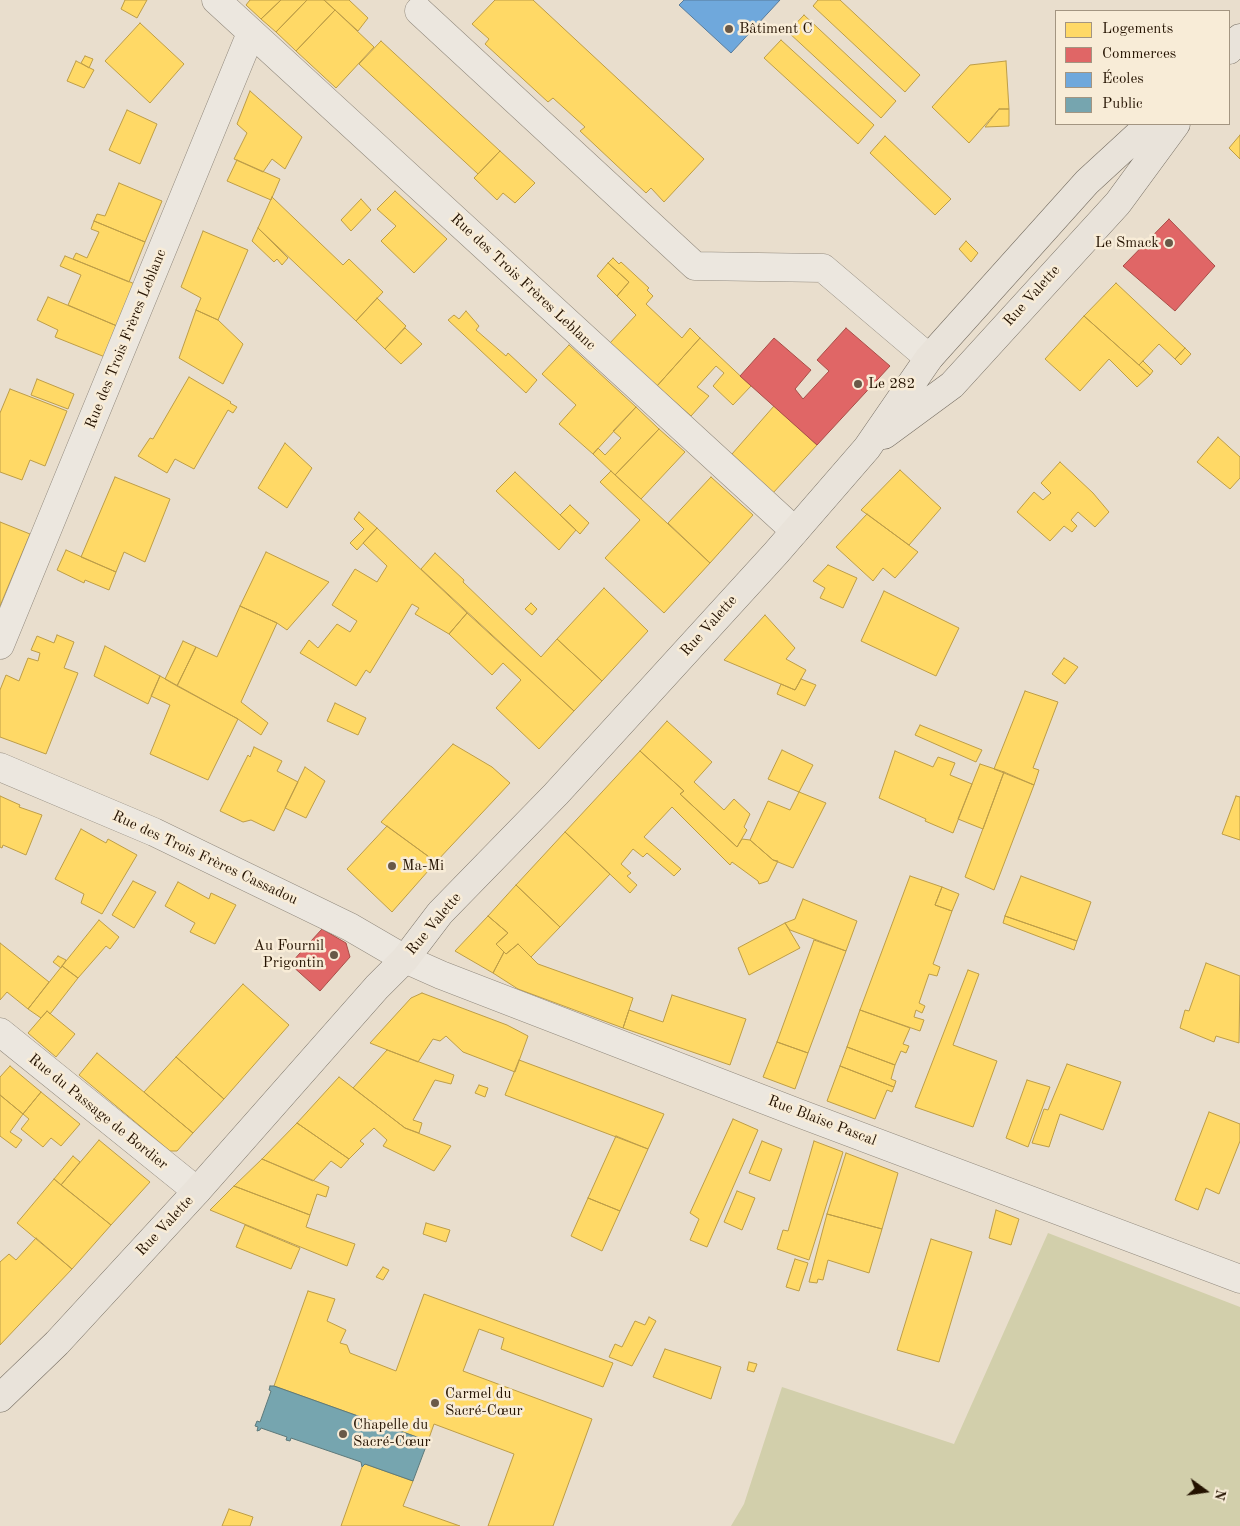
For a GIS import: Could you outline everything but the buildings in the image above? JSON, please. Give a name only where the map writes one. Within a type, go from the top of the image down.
[{"type":"main road","name":"Rue Valette","points":[[0,1398],[57,1343],[196,1191],[377,987],[405,959],[440,913],[556,794],[795,531],[867,448],[929,358],[1087,182],[1149,125]]},
{"type":"main road","name":"Rue Valette","points":[[867,448],[952,385],[1118,203],[1175,125]]},
{"type":"street","name":"Rue des Trois Frères Leblanc","points":[[216,0],[795,531]]},
{"type":"street","points":[[419,11],[695,266],[823,268],[929,358]]},
{"type":"street","name":"Rue des Trois Frères Leblanc","points":[[0,645],[251,33]]},
{"type":"street","name":"Rue des Trois Frères Cassadou","points":[[0,767],[154,832],[350,927],[405,959]]},
{"type":"street","name":"Rue Blaise Pascal","points":[[405,959],[801,1114],[1240,1279]]},
{"type":"street","name":"Rue du Passage de Bordier","points":[[0,1032],[196,1191]]},
{"type":"shaded area","points":[[1048,1233],[1240,1307],[1240,1526],[731,1526],[744,1504],[782,1387],[954,1444]]},
{"type":"place","name":"Bâtiment C","points":[[729,29]]},
{"type":"place","name":"Le Smack","points":[[1169,243]]},
{"type":"place","name":"Le 282","points":[[858,384]]},
{"type":"place","name":"Ma-Mi","points":[[392,866]]},
{"type":"place","name":"Au Fournil Prigontin","points":[[334,955]]},
{"type":"place","name":"Carmel du Sacré-Cœur","points":[[435,1403]]},
{"type":"place","name":"Chapelle du Sacré-Cœur","points":[[343,1434]]}]
